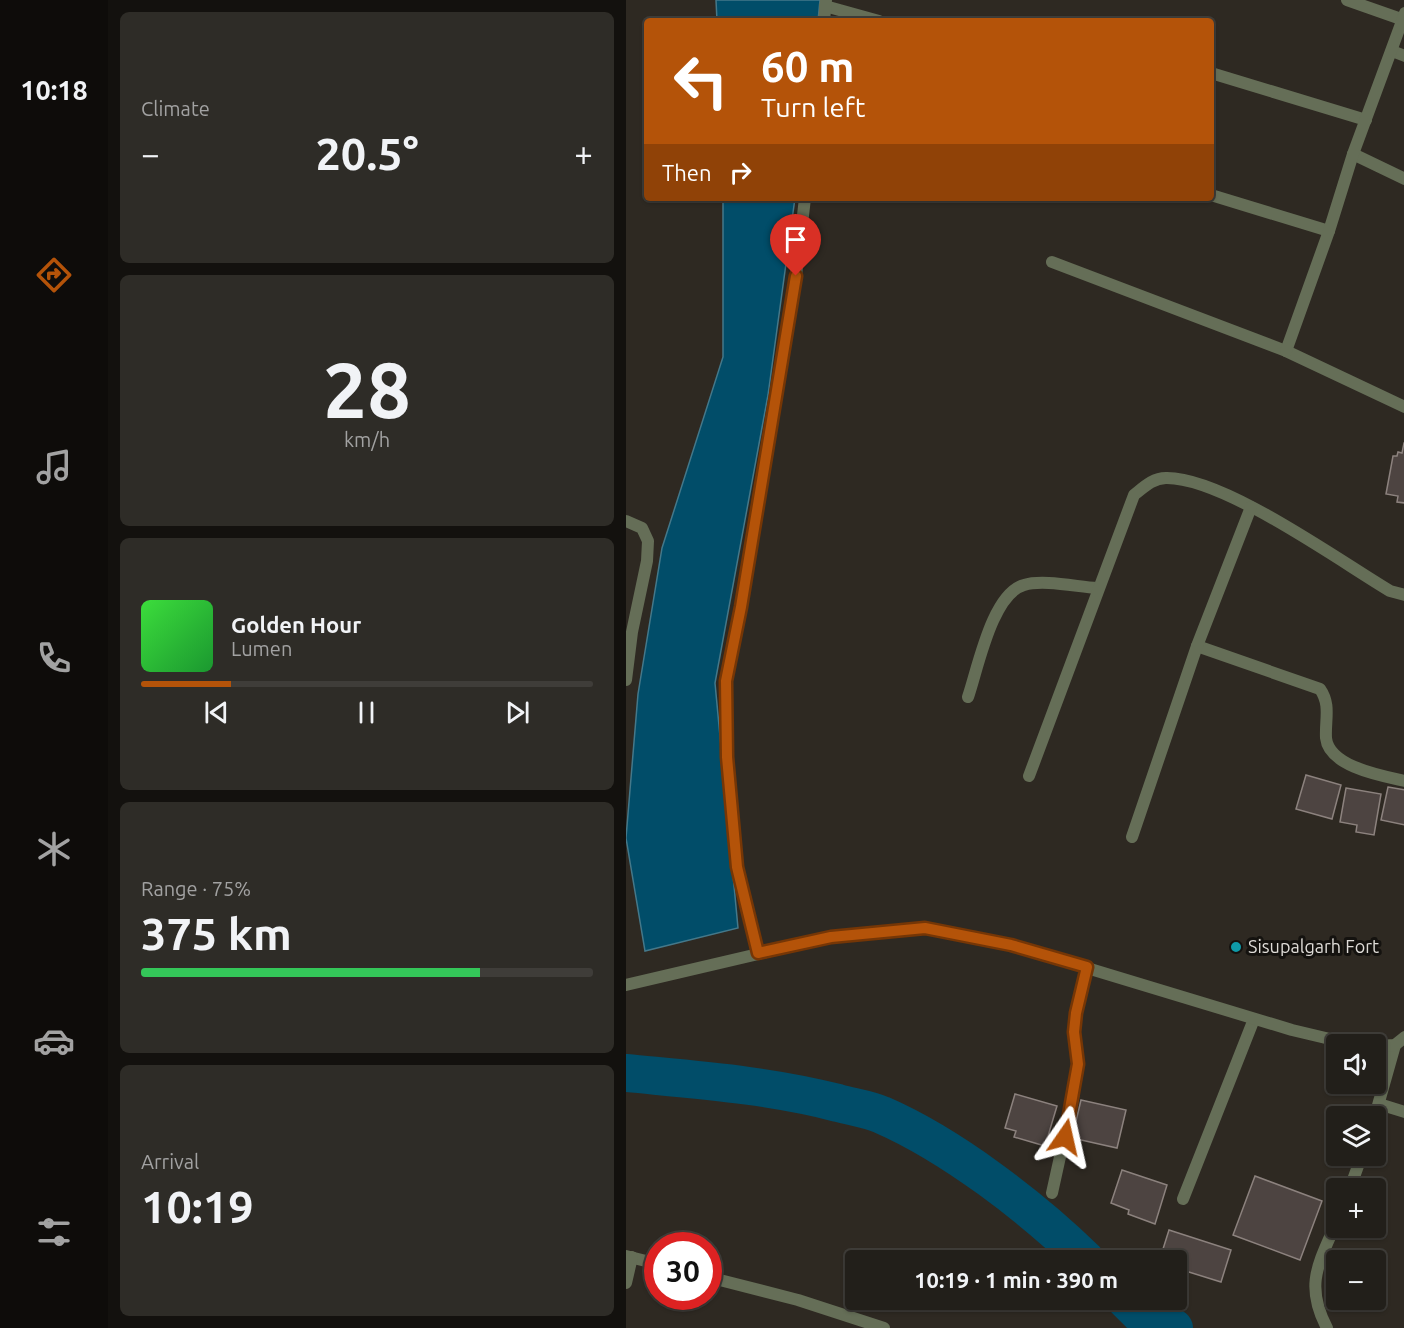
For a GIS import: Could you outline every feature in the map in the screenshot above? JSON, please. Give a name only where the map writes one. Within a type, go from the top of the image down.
[{"type":"street","points":[[1286,351],[1403,16],[1347,0]]},
{"type":"street","points":[[824,18],[826,3],[870,18]]},
{"type":"street","points":[[1392,51],[1404,56]]},
{"type":"street","points":[[1214,74],[1366,120]]},
{"type":"street","points":[[1353,154],[1404,179]]},
{"type":"street","points":[[1214,196],[1329,231]]},
{"type":"street","points":[[758,953],[737,867],[727,757],[726,681],[741,607],[796,276],[805,201]]},
{"type":"street","points":[[1052,261],[1286,351],[1404,407]]},
{"type":"street","points":[[1029,776],[1097,588],[1134,495],[1150,482],[1165,478],[1200,483],[1251,507],[1390,591],[1404,595]]},
{"type":"street","points":[[1132,837],[1197,646],[1251,507]]},
{"type":"street","points":[[626,520],[642,528],[648,541],[647,561],[632,632],[626,680]]},
{"type":"street","points":[[968,697],[998,607],[1008,594],[1024,585],[1097,588]]},
{"type":"street","points":[[1197,646],[1319,689],[1327,699],[1326,741],[1337,757],[1358,769],[1404,781]]},
{"type":"street","points":[[631,984],[831,937],[925,928],[1011,945],[1254,1019],[1326,1038]]},
{"type":"street","points":[[1052,1193],[1073,1098],[1078,1064],[1074,1032],[1076,1013],[1087,967]]},
{"type":"street","points":[[1183,1199],[1254,1019]]},
{"type":"street","points":[[1404,1037],[1395,1046],[1379,1104],[1404,1112]]},
{"type":"street","points":[[1386,1046],[1395,1046]]},
{"type":"street","points":[[1327,1328],[1317,1309],[1313,1290],[1316,1269],[1330,1238]]},
{"type":"street","points":[[626,1283],[629,1257],[644,1261]]},
{"type":"street","points":[[722,1281],[798,1300],[884,1328]]},
{"type":"water","points":[[716,0],[820,0],[818,18],[717,18]]},
{"type":"water","points":[[723,201],[795,201],[768,395],[715,683],[738,928],[645,951],[626,838],[638,694],[662,548],[723,357]]},
{"type":"building","points":[[1404,443],[1405,503],[1397,502],[1398,496],[1386,494],[1393,456],[1397,456],[1398,452],[1402,453]]},
{"type":"building","points":[[1306,775],[1341,785],[1332,819],[1296,809]]},
{"type":"building","points":[[1388,787],[1405,790],[1405,825],[1381,820]]},
{"type":"building","points":[[1346,788],[1381,794],[1374,835],[1356,832],[1357,825],[1340,822]]},
{"type":"building","points":[[1015,1094],[1057,1106],[1045,1146],[1014,1137],[1016,1131],[1005,1128]]},
{"type":"building","points":[[1081,1100],[1126,1110],[1117,1148],[1072,1138]]},
{"type":"building","points":[[1122,1170],[1167,1185],[1155,1224],[1128,1214],[1129,1210],[1111,1203]]},
{"type":"building","points":[[1255,1176],[1322,1201],[1300,1260],[1233,1235]]},
{"type":"building","points":[[1169,1230],[1231,1250],[1221,1282],[1187,1271],[1187,1250],[1163,1249]]},
{"type":"waterway","points":[[626,1073],[759,1087],[877,1113],[936,1143],[963,1160],[1016,1199],[1076,1250]]},
{"type":"waterway","points":[[1136,1310],[1145,1319],[1174,1328]]},
{"type":"place","name":"Sisupalgarh Fort","points":[[1236,947]]},
{"type":"route","points":[[796,276],[741,607],[726,681],[727,757],[737,867],[758,953],[831,937],[925,928],[1011,945],[1087,967],[1076,1013],[1074,1032],[1078,1064],[1065,1137]]}]
